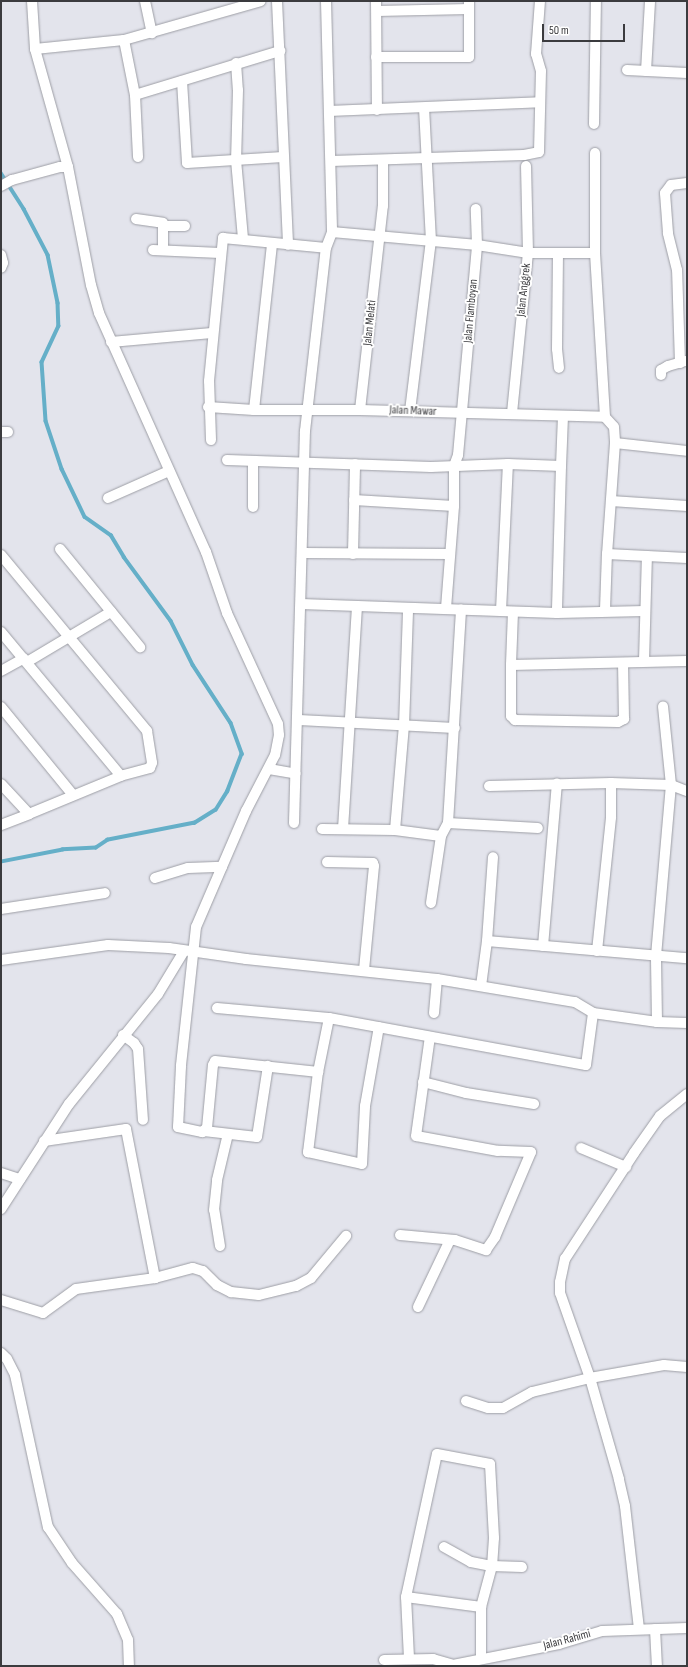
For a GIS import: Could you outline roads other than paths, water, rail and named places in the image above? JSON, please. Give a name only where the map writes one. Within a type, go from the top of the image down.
[{"type":"street","points":[[32,1],[35,49],[68,167],[91,285],[111,342],[206,552],[227,613],[274,712],[279,735],[269,769],[246,811],[196,927],[195,951],[186,1013],[177,1122],[180,1129],[257,1137],[268,1066]]},
{"type":"street","points":[[145,1],[152,33]]},
{"type":"street","points":[[35,49],[124,40],[261,1]]},
{"type":"street","points":[[277,1],[288,245]]},
{"type":"street","points":[[294,823],[299,720],[305,462],[308,409],[326,248],[332,232],[326,1]]},
{"type":"street","points":[[331,162],[535,154],[539,152],[541,71],[536,54],[540,1]]},
{"type":"street","points":[[594,124],[596,1]]},
{"type":"street","points":[[646,71],[650,1]]},
{"type":"street","points":[[376,57],[470,57],[469,5],[376,6],[376,57],[377,110]]},
{"type":"street","points":[[124,40],[135,95],[138,157]]},
{"type":"street","points":[[135,95],[236,63],[280,51]]},
{"type":"street","points":[[236,63],[238,90],[236,160],[243,239]]},
{"type":"street","points":[[627,70],[687,73]]},
{"type":"street","points":[[182,81],[187,163],[283,157]]},
{"type":"street","points":[[329,111],[540,102]]},
{"type":"street","points":[[410,411],[431,241],[424,108]]},
{"type":"street","points":[[595,153],[595,253],[605,417],[614,427],[615,443],[607,554],[605,610]]},
{"type":"street","name":"Jalan Melati","points":[[360,410],[383,206],[382,161]]},
{"type":"street","points":[[1,186],[12,180],[60,166],[68,167]]},
{"type":"street","name":"Jalan Anggrek","points":[[512,413],[528,253],[526,166]]},
{"type":"street","points":[[660,375],[661,370],[684,362],[677,270],[668,233],[665,193],[671,185],[687,182]]},
{"type":"street","name":"Jalan Flamboyan","points":[[446,608],[449,554],[454,506],[454,466],[458,455],[477,245],[476,209]]},
{"type":"street","points":[[136,219],[160,221],[164,226]]},
{"type":"street","points":[[164,226],[158,250],[220,253]]},
{"type":"street","points":[[164,226],[185,226]]},
{"type":"street","points":[[332,232],[477,245],[528,253],[595,253]]},
{"type":"street","points":[[211,440],[208,407],[212,333],[220,253],[224,238],[326,248]]},
{"type":"street","points":[[254,410],[272,243]]},
{"type":"street","points":[[558,253],[557,349],[560,368]]},
{"type":"street","points":[[1,256],[3,263],[1,268]]},
{"type":"street","points":[[111,342],[212,333]]},
{"type":"street","name":"Jalan Mawar","points":[[208,407],[254,410],[308,409],[462,412],[605,417]]},
{"type":"street","points":[[557,613],[563,416]]},
{"type":"street","points":[[615,443],[687,451]]},
{"type":"street","points":[[227,460],[454,466],[508,464],[561,466]]},
{"type":"street","points":[[253,507],[254,461]]},
{"type":"street","points":[[353,554],[355,464]]},
{"type":"street","points":[[501,612],[508,464]]},
{"type":"street","points":[[108,498],[169,470]]},
{"type":"street","points":[[354,500],[454,506]]},
{"type":"street","points":[[611,500],[687,506]]},
{"type":"street","points":[[60,549],[140,647]]},
{"type":"street","points":[[303,553],[449,554]]},
{"type":"street","points":[[607,554],[687,558]]},
{"type":"street","points":[[1,555],[147,731],[152,766],[121,776],[1,825]]},
{"type":"street","points":[[644,661],[647,556]]},
{"type":"street","points":[[301,604],[446,608],[501,612],[557,613],[605,610],[645,611]]},
{"type":"street","points":[[343,829],[351,722],[356,606]]},
{"type":"street","points":[[395,830],[404,726],[408,608]]},
{"type":"street","points":[[430,903],[441,836],[448,823],[455,728],[461,609]]},
{"type":"street","points":[[1,671],[26,660],[111,612]]},
{"type":"street","points":[[513,612],[511,716],[514,720],[618,722],[624,718],[623,663]]},
{"type":"street","points":[[1,632],[26,660],[121,776]]},
{"type":"street","points":[[511,665],[687,661]]},
{"type":"street","points":[[657,1022],[656,956],[671,785],[663,706]]},
{"type":"street","points":[[1,707],[73,795]]},
{"type":"street","points":[[299,720],[455,728]]},
{"type":"street","points":[[269,769],[296,774]]},
{"type":"street","points":[[597,951],[611,817],[611,783]]},
{"type":"street","points":[[489,786],[611,783],[671,785],[687,791]]},
{"type":"street","points":[[1,784],[29,814]]},
{"type":"street","points":[[544,946],[557,784]]},
{"type":"street","points":[[448,823],[538,828]]},
{"type":"street","points":[[322,829],[395,830],[441,836]]},
{"type":"street","points":[[481,986],[488,941],[493,857]]},
{"type":"street","points":[[327,862],[373,863],[374,866],[364,970]]},
{"type":"street","points":[[154,878],[188,868],[222,867]]},
{"type":"street","points":[[1,909],[105,892]]},
{"type":"street","points":[[488,941],[687,958]]},
{"type":"street","points":[[1,960],[108,945],[169,948],[246,959],[364,970],[438,979],[576,1002],[593,1013],[657,1022],[687,1023]]},
{"type":"street","points":[[1,1209],[69,1104],[123,1035],[158,994],[184,951]]},
{"type":"street","points":[[434,1013],[438,979]]},
{"type":"street","points":[[217,1008],[329,1018],[586,1065],[593,1013]]},
{"type":"street","points":[[329,1018],[318,1072],[308,1152],[362,1164],[366,1098],[379,1027]]},
{"type":"street","points":[[123,1035],[134,1043],[138,1049],[143,1120]]},
{"type":"street","points":[[400,1235],[466,1242],[483,1251],[489,1247],[531,1152],[498,1151],[416,1136],[430,1037]]},
{"type":"street","points":[[204,1131],[207,1128],[213,1065],[216,1061],[318,1072]]},
{"type":"street","points":[[423,1082],[466,1093],[534,1104]]},
{"type":"street","points":[[639,1629],[625,1506],[614,1454],[590,1378],[560,1293],[562,1268],[565,1259],[660,1116],[687,1094]]},
{"type":"street","points":[[44,1141],[126,1129],[155,1278]]},
{"type":"street","points":[[220,1246],[214,1210],[217,1180],[228,1134]]},
{"type":"street","points":[[581,1148],[626,1167]]},
{"type":"street","points":[[1,1173],[20,1179]]},
{"type":"street","points":[[1,1300],[43,1313],[76,1289],[155,1278],[198,1269],[231,1292],[259,1295],[296,1286],[311,1278],[346,1236]]},
{"type":"street","points":[[418,1307],[450,1240]]},
{"type":"street","points":[[1,1354],[7,1359],[15,1375],[48,1527],[72,1563],[117,1614],[128,1640],[129,1666]]},
{"type":"street","points":[[466,1401],[488,1408],[502,1408],[532,1392],[590,1378],[664,1365],[687,1366]]},
{"type":"street","points":[[409,1658],[406,1597],[437,1454],[491,1465],[492,1566],[480,1607],[481,1658]]},
{"type":"street","points":[[444,1547],[471,1562],[492,1566],[522,1567]]},
{"type":"street","points":[[406,1597],[480,1607]]},
{"type":"street","name":"Jalan Rahimi","points":[[449,1665],[570,1641],[602,1631],[687,1628]]},
{"type":"street","points":[[655,1629],[657,1666]]},
{"type":"street","points":[[384,1660],[409,1658],[432,1659],[449,1665]]},
{"type":"waterway","points":[[1,173],[24,209],[48,255],[58,303],[59,326],[42,362],[46,421],[62,469],[85,517],[111,535],[124,557],[171,621],[193,665],[231,723],[242,754],[228,791],[216,810],[195,823],[108,840],[96,848],[63,850],[1,862]]}]
